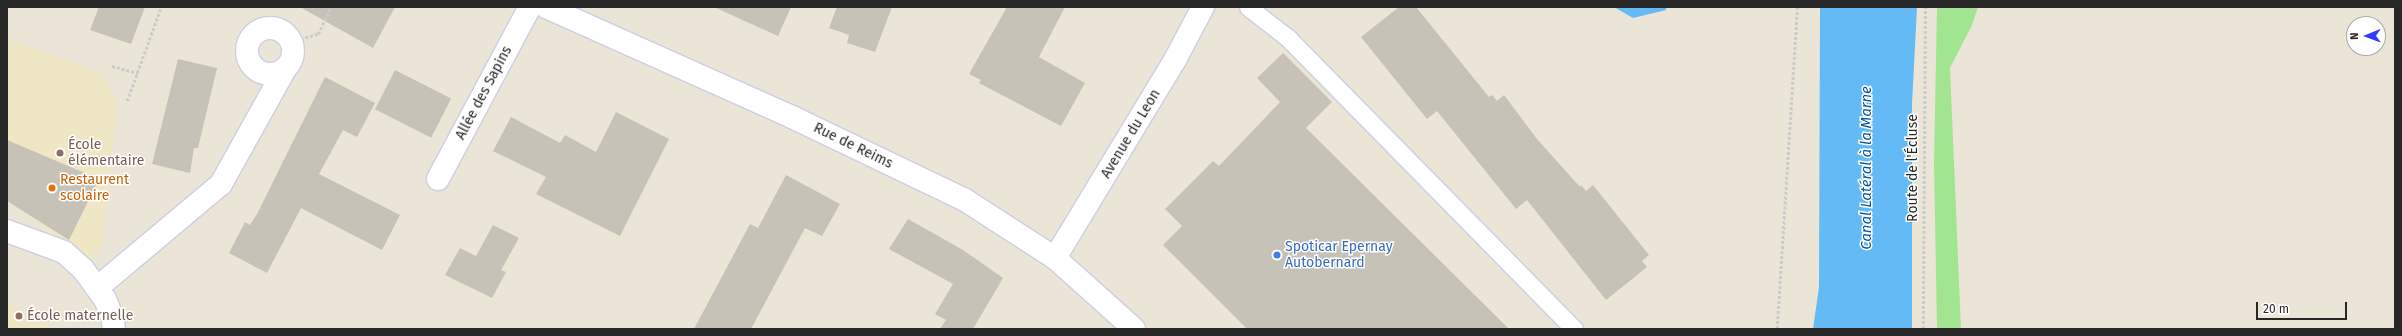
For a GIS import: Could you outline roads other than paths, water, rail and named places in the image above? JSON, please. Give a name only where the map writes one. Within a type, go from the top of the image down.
[{"type":"street","name":"Allée des Sapins","points":[[438,179],[530,7]]},
{"type":"street","name":"Rue de Reims","points":[[546,7],[792,116],[965,200],[1055,258],[1134,329]]},
{"type":"street","name":"Avenue du Leon","points":[[1055,258],[1175,60],[1204,7]]},
{"type":"street","points":[[97,288],[221,184],[293,56],[291,42],[281,31],[267,28],[253,35],[246,50],[250,65],[256,70],[271,75],[285,69]]},
{"type":"street","points":[[7,231],[64,252],[83,269],[97,288],[112,316],[114,329]]},
{"type":"lane","points":[[1248,7],[1288,38],[1574,329]]},
{"type":"water","points":[[1614,7],[1666,7],[1666,10],[1633,18]]},
{"type":"water","name":"Canal Latéral à la Marne","points":[[1820,7],[1917,7],[1912,104],[1912,329],[1813,329],[1819,287]]},
{"type":"place","name":"École élémentaire","points":[[60,153]]},
{"type":"place","name":"Restaurent scolaire","points":[[52,188]]},
{"type":"place","name":"Spoticar Epernay Autobernard","points":[[1277,255]]},
{"type":"place","name":"École maternelle","points":[[19,316]]}]
